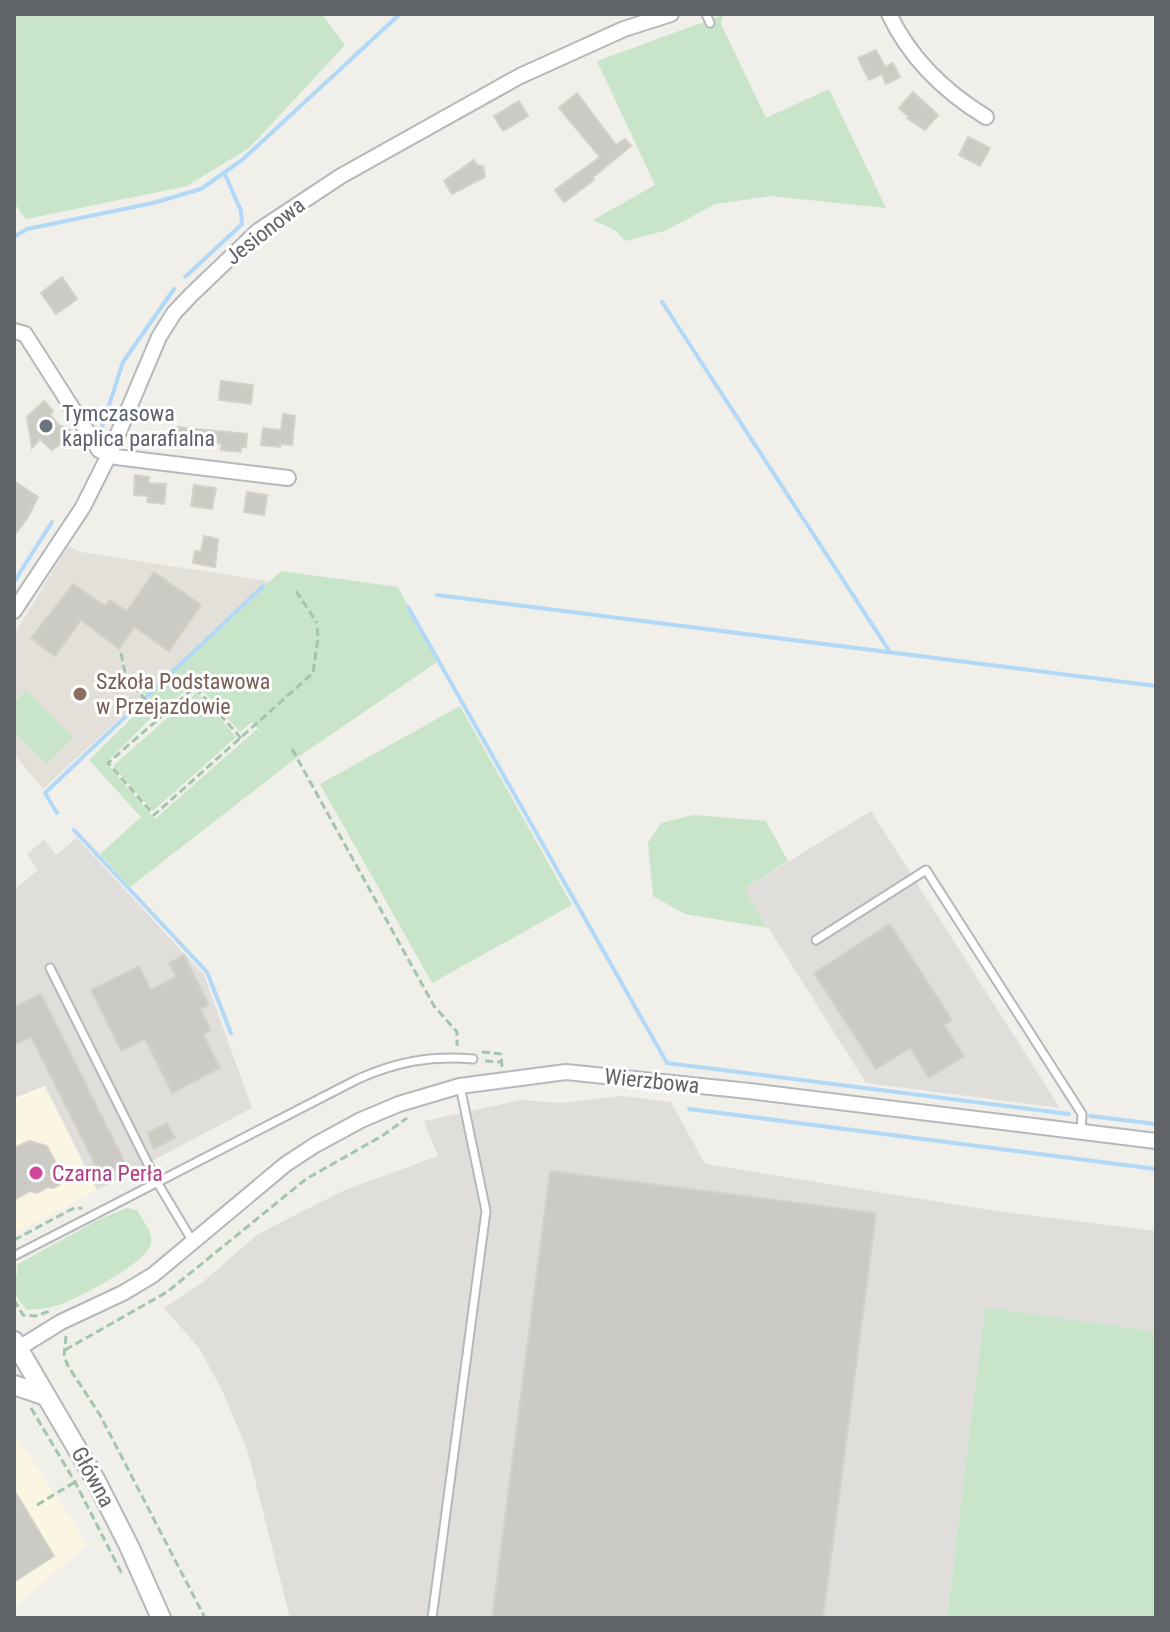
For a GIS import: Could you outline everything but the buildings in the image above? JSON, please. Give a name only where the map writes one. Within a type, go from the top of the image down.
[{"type":"main road","name":"Główna","points":[[15,1348],[96,1481],[161,1618]]},
{"type":"main road","points":[[18,1394],[46,1396]]},
{"type":"street","name":"Jesionowa","points":[[14,611],[83,507],[109,455],[159,337],[174,313],[258,231],[341,176],[520,76],[624,29],[671,14]]},
{"type":"street","points":[[889,14],[923,68],[986,117]]},
{"type":"street","points":[[14,331],[25,334],[99,450],[109,455],[288,478]]},
{"type":"street","name":"Wierzbowa","points":[[15,1348],[153,1275],[286,1164],[315,1145],[386,1109],[460,1086],[566,1072],[1156,1141]]},
{"type":"lane","points":[[706,14],[710,23]]},
{"type":"lane","points":[[816,940],[926,870],[1082,1114],[1081,1132]]},
{"type":"lane","points":[[50,968],[157,1182],[193,1242]]},
{"type":"lane","points":[[14,1256],[391,1064],[418,1059],[473,1059]]},
{"type":"lane","points":[[432,1618],[486,1211],[460,1086]]},
{"type":"path","points":[[241,738],[195,687],[108,763],[154,815],[241,738],[313,673],[318,625],[296,591]]},
{"type":"path","points":[[121,653],[126,678],[161,717]]},
{"type":"path","points":[[292,749],[434,1006],[457,1032],[456,1058]]},
{"type":"path","points":[[473,1059],[501,1062],[501,1054]]},
{"type":"path","points":[[65,1350],[167,1292],[306,1179],[382,1136],[415,1112]]},
{"type":"path","points":[[14,1240],[72,1209],[85,1208]]},
{"type":"path","points":[[14,1300],[23,1315],[35,1316],[56,1309]]},
{"type":"path","points":[[66,1333],[68,1366],[100,1415],[205,1618]]},
{"type":"path","points":[[18,1394],[32,1409],[75,1482],[127,1584]]},
{"type":"path","points":[[37,1505],[75,1482]]},
{"type":"shaded area","name":"Szkoła Podstawowa w Przejazdowie","points":[[68,546],[81,552],[268,581],[43,789],[14,754],[14,635]]},
{"type":"shaded area","points":[[871,811],[1060,1108],[866,1083],[744,889]]},
{"type":"shaded area","points":[[77,838],[204,975],[252,1108],[97,1190],[45,1086],[14,1098],[14,890],[38,870],[27,854],[44,840],[56,855]]},
{"type":"shaded area","points":[[44,1085],[97,1190],[14,1234],[14,1098]]},
{"type":"shaded area","points":[[622,1096],[671,1102],[705,1164],[996,1211],[1156,1231],[1156,1332],[985,1307],[947,1618],[290,1618],[248,1452],[222,1390],[199,1348],[164,1308],[203,1282],[258,1234],[345,1190],[438,1156],[424,1121],[521,1100],[561,1103]]},
{"type":"shaded area","points":[[14,1432],[88,1545],[14,1607]]},
{"type":"green space","points":[[14,14],[322,14],[345,45],[249,148],[187,186],[26,219],[14,203]]},
{"type":"green space","points":[[723,15],[721,24],[766,118],[829,89],[886,208],[770,196],[716,204],[664,231],[625,241],[615,230],[593,220],[655,185],[597,61]]},
{"type":"green space","points":[[281,571],[398,587],[437,662],[291,762],[130,887],[100,854],[141,817],[89,760],[145,705],[154,715],[106,763],[155,819],[257,729],[265,737],[252,722],[240,732],[195,682],[162,711],[145,693]]},
{"type":"green space","points":[[26,690],[73,737],[46,764],[14,732],[14,703]]},
{"type":"green space","points":[[197,692],[236,737],[153,811],[113,766]]},
{"type":"green space","points":[[460,706],[572,905],[432,983],[320,784]]},
{"type":"green space","points":[[693,815],[766,821],[788,861],[744,889],[768,928],[685,914],[653,896],[648,843],[661,823]]},
{"type":"green space","points":[[127,1208],[137,1210],[151,1240],[138,1261],[73,1299],[55,1306],[27,1310],[15,1291],[14,1277],[18,1264],[100,1219]]},
{"type":"green space","points":[[985,1307],[1156,1332],[1156,1618],[947,1618]]},
{"type":"waterway","points":[[14,237],[27,229],[153,203],[201,189],[242,160],[400,14]]},
{"type":"waterway","points":[[185,277],[242,224],[241,211],[224,172]]},
{"type":"waterway","points":[[100,433],[123,362],[174,289]]},
{"type":"waterway","points":[[662,302],[890,652]]},
{"type":"waterway","points":[[14,582],[52,522]]},
{"type":"waterway","points":[[57,813],[45,793],[263,586]]},
{"type":"waterway","points":[[437,595],[1156,686]]},
{"type":"waterway","points":[[408,607],[667,1063],[1069,1114]]},
{"type":"waterway","points":[[74,830],[207,972],[231,1033]]},
{"type":"waterway","points":[[689,1109],[1156,1169]]},
{"type":"waterway","points":[[1090,1116],[1156,1124]]},
{"type":"place","name":"Tymczasowa kaplica parafialna","points":[[46,426]]},
{"type":"place","name":"Szkoła Podstawowa w Przejazdowie","points":[[80,694]]},
{"type":"place","name":"Czarna Perła","points":[[36,1173]]}]
